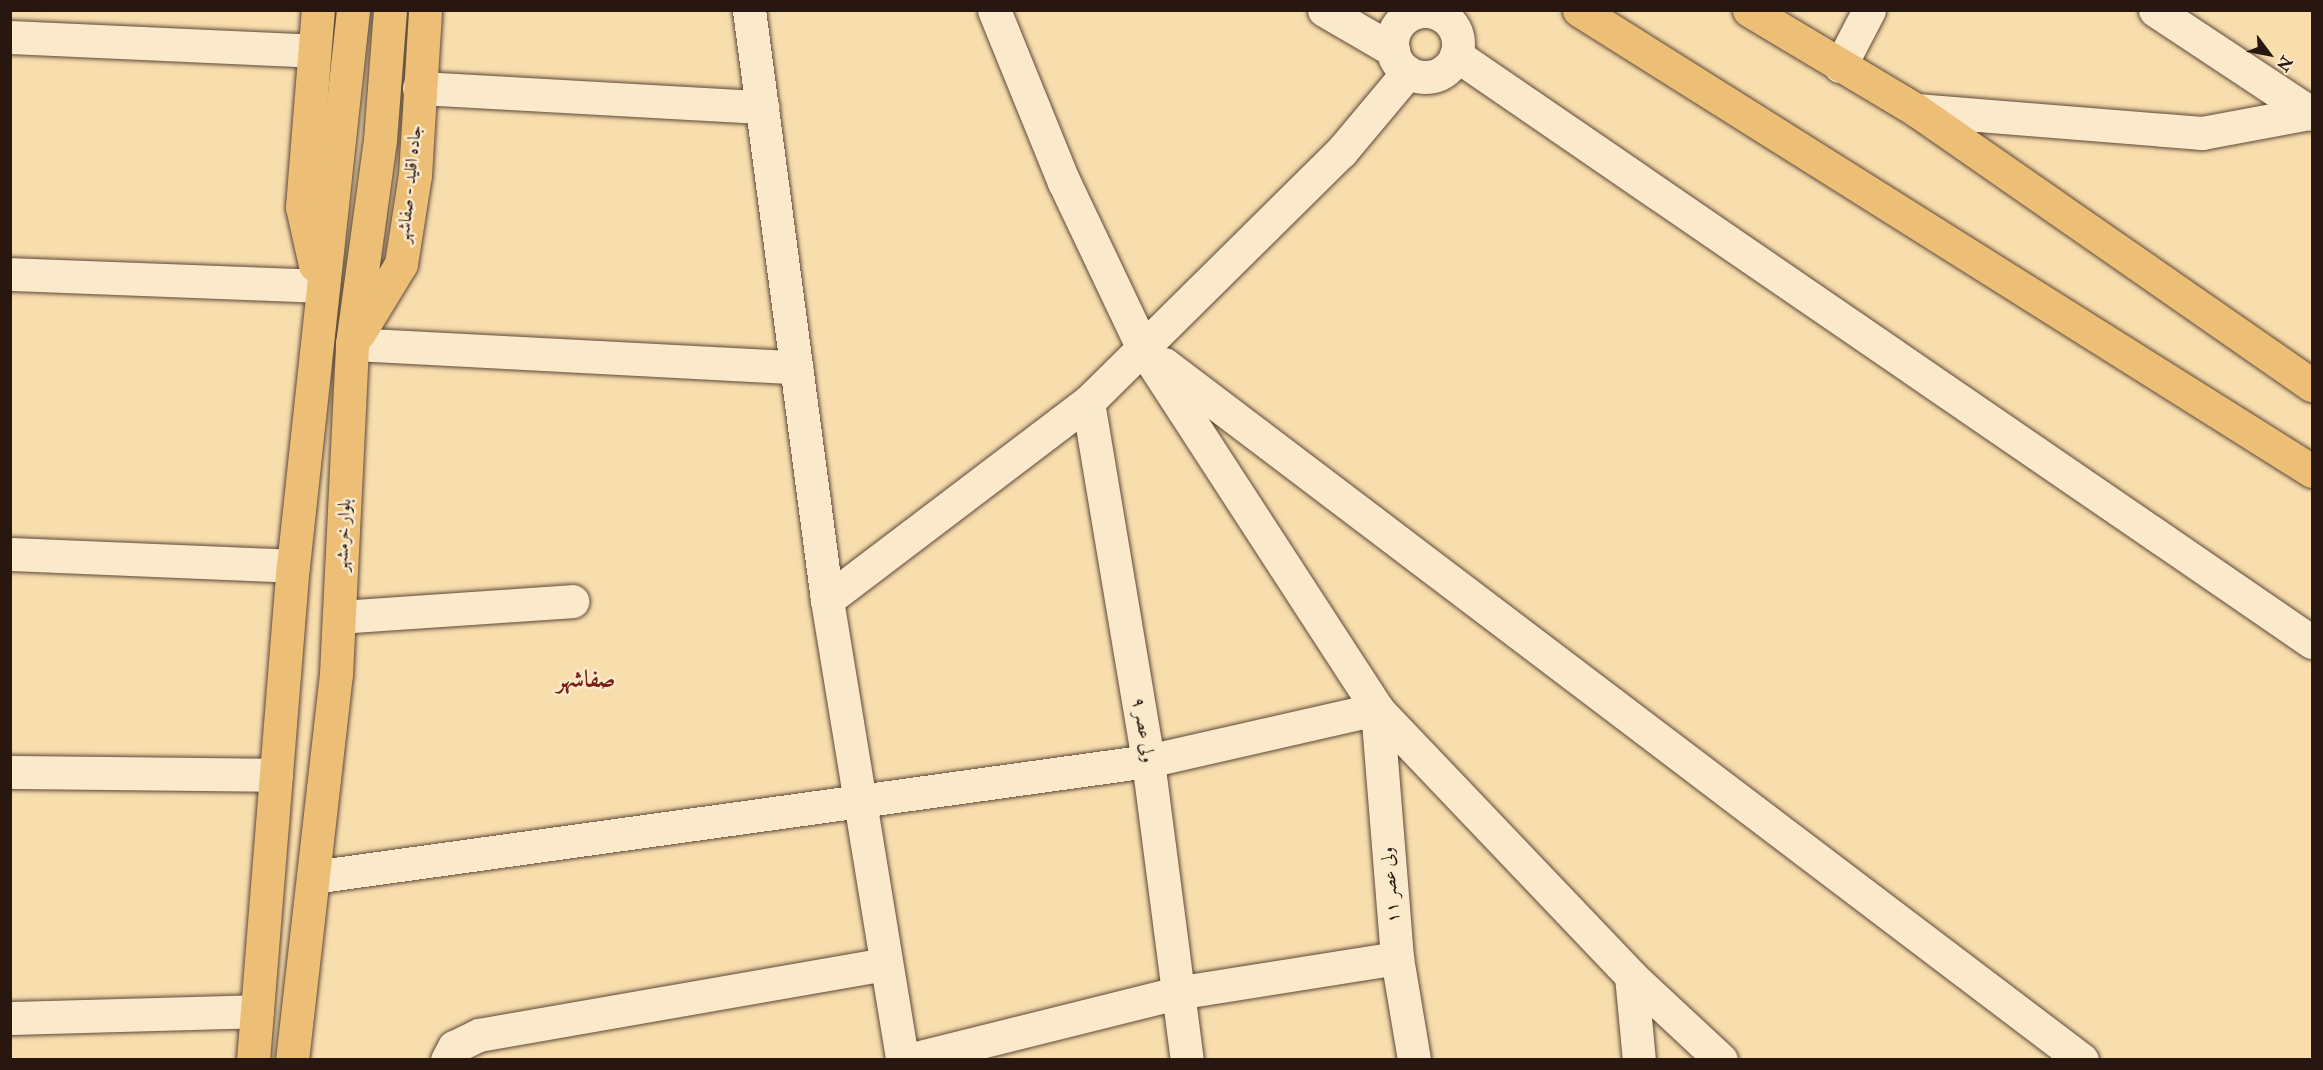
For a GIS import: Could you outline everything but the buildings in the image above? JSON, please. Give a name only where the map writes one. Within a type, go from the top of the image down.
[{"type":"main road","points":[[318,10],[302,207],[320,286]]},
{"type":"main road","points":[[253,1059],[293,566],[320,286],[353,10]]},
{"type":"main road","name":"بلوار خرمشهر","points":[[292,1059],[339,617],[352,344],[380,140],[390,10]]},
{"type":"main road","name":"جاده اقلید - صفاشهر","points":[[352,344],[401,264],[415,175],[425,10]]},
{"type":"main road","points":[[1580,10],[2313,471]]},
{"type":"main road","points":[[1749,10],[1916,110],[2313,385]]},
{"type":"street","points":[[749,10],[827,600],[857,802],[902,1059]]},
{"type":"street","points":[[994,10],[1064,182],[1143,348],[1377,709],[1631,976],[1720,1059]]},
{"type":"street","points":[[1324,10],[1400,61],[1430,76],[1456,56]]},
{"type":"street","points":[[1840,66],[1869,10]]},
{"type":"street","points":[[2155,10],[2311,113]]},
{"type":"street","points":[[827,600],[1088,402],[1341,152],[1400,61],[1393,34],[1404,13],[1425,11],[1444,17],[1456,34],[1456,56]]},
{"type":"street","points":[[10,37],[315,51]]},
{"type":"street","points":[[1456,56],[2313,642]]},
{"type":"street","points":[[419,88],[762,107]]},
{"type":"street","points":[[1916,110],[2202,133],[2311,113]]},
{"type":"street","points":[[10,274],[320,286]]},
{"type":"street","points":[[352,344],[796,367]]},
{"type":"street","points":[[1143,348],[2082,1059]]},
{"type":"street","name":"ولی عصر ۹","points":[[1088,402],[1148,761],[1176,993],[1187,1059]]},
{"type":"street","points":[[10,555],[293,566]]},
{"type":"street","points":[[339,617],[572,601]]},
{"type":"street","points":[[313,877],[1148,761],[1377,709]]},
{"type":"street","name":"ولی عصر ۱۱","points":[[1377,709],[1398,958],[1414,1059]]},
{"type":"street","points":[[10,772],[276,775]]},
{"type":"street","points":[[908,1059],[1176,993],[1398,958]]},
{"type":"street","points":[[447,1059],[454,1047],[479,1035],[885,964]]},
{"type":"street","points":[[1631,976],[1639,1059]]},
{"type":"street","points":[[10,1018],[257,1011]]},
{"type":"tunnel","points":[[1441,15],[1444,10]]},
{"type":"district","name":"صفاشهر","points":[[586,680]]}]
